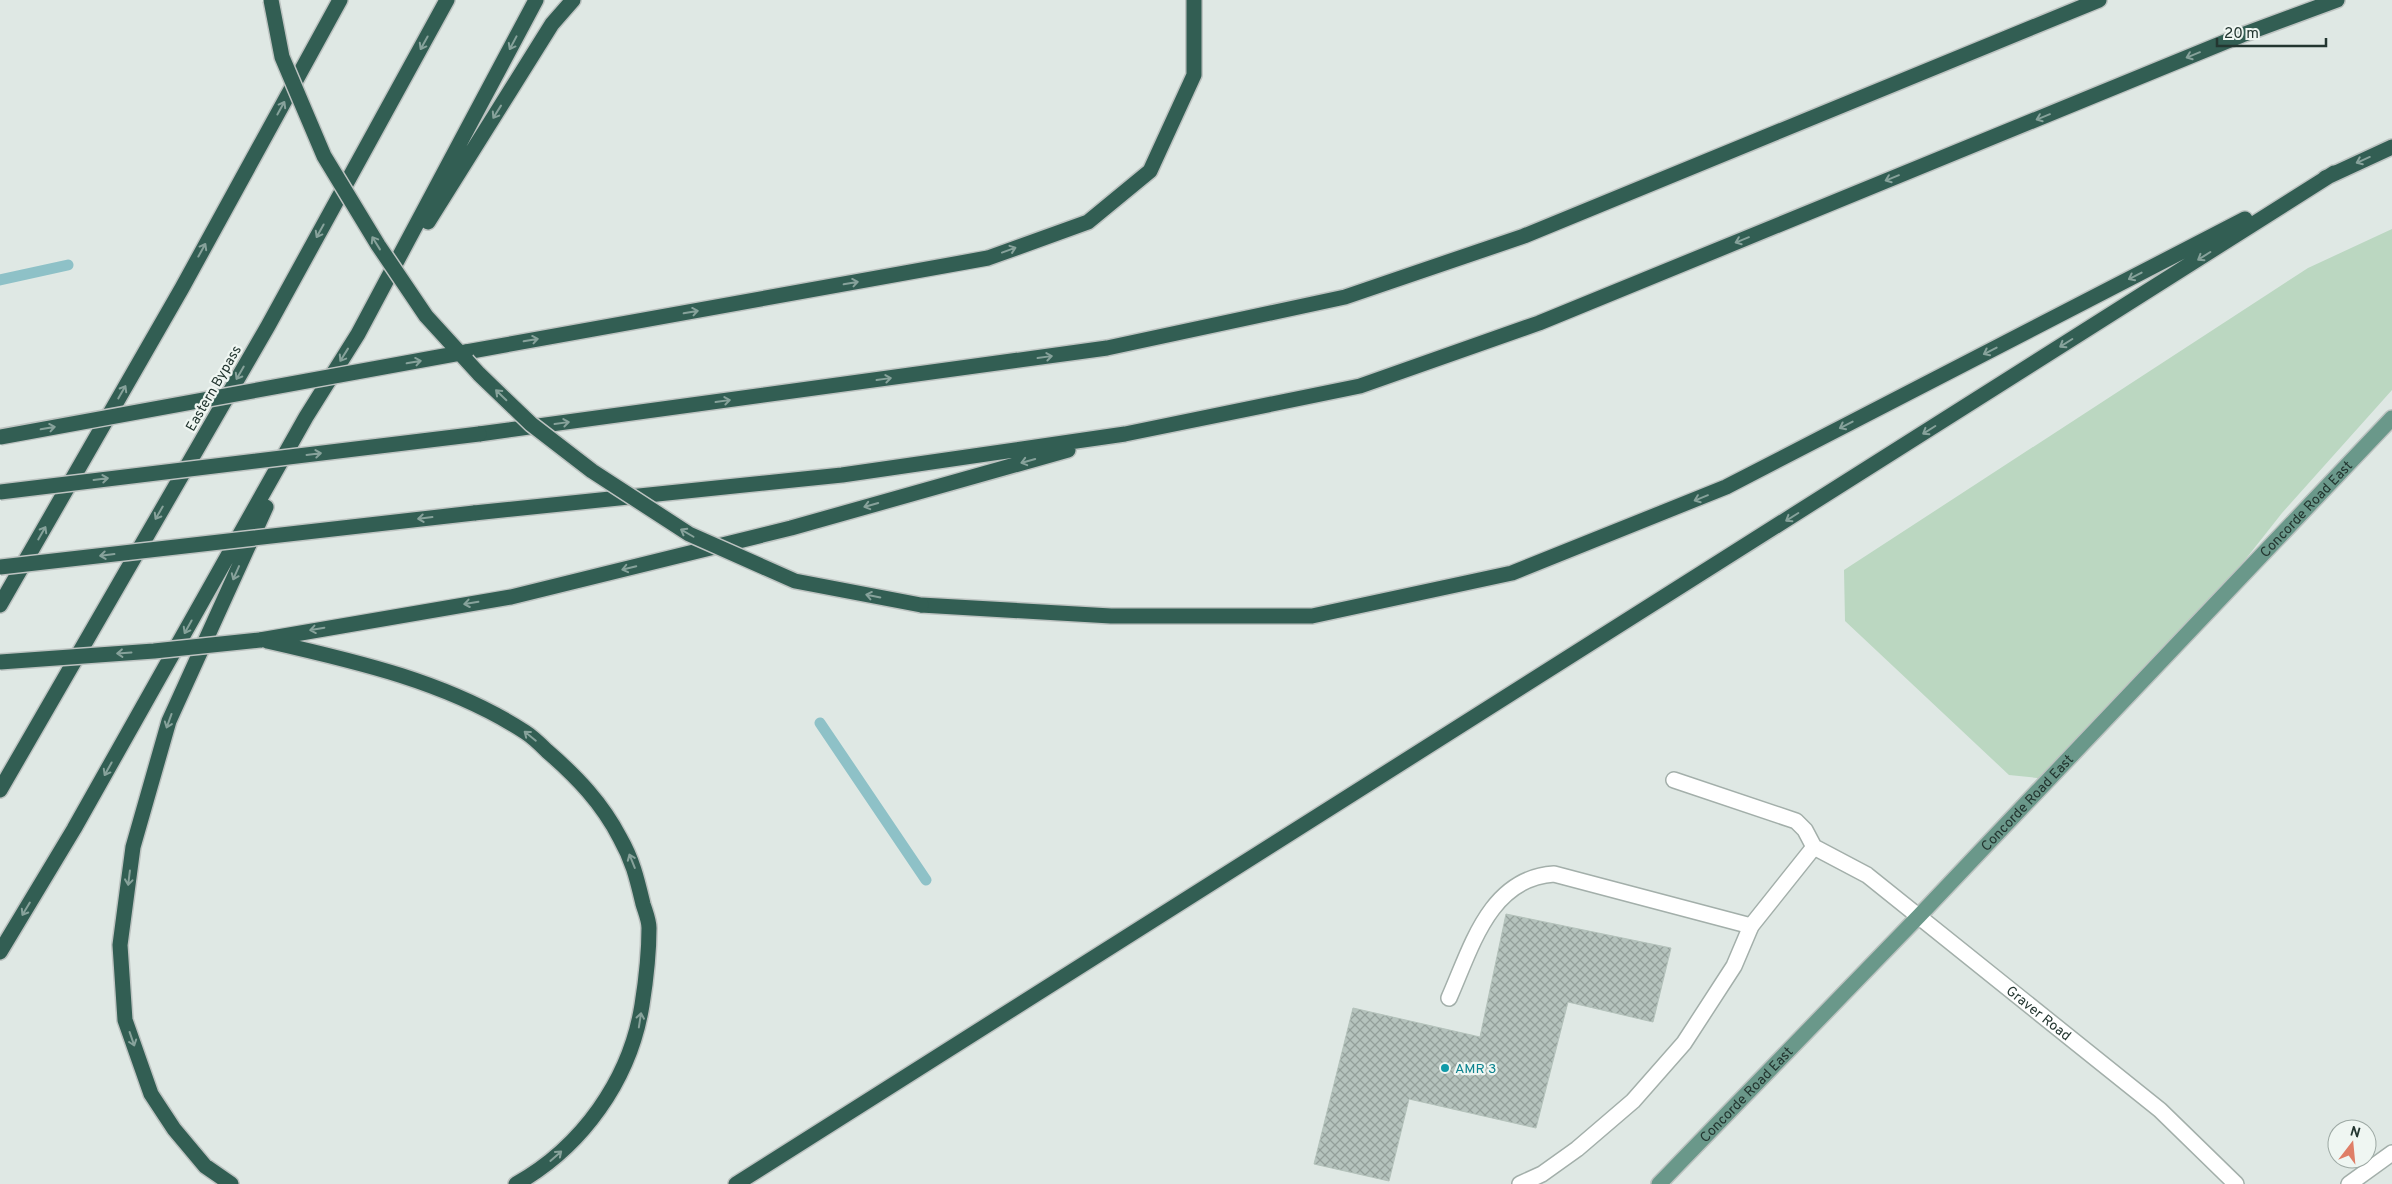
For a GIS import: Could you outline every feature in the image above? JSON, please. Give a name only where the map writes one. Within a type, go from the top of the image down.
[{"type":"highway","points":[[271,0],[282,57],[324,156],[378,245],[426,316],[479,374],[531,424],[592,471],[689,534],[795,581],[921,605],[1111,616],[1312,616],[1512,573],[1726,487],[2334,173],[2392,147]]},
{"type":"highway","points":[[0,605],[182,288],[340,0]]},
{"type":"highway","name":"Eastern Bypass","points":[[0,790],[268,326],[447,0]]},
{"type":"highway","points":[[358,334],[536,0]]},
{"type":"highway","points":[[0,952],[74,829],[306,417],[552,24],[573,0]]},
{"type":"highway","points":[[0,437],[988,258],[1088,222],[1150,171],[1194,75],[1194,0]]},
{"type":"highway","points":[[0,492],[480,434],[1107,348],[1345,298],[1524,236],[2099,0]]},
{"type":"highway","points":[[0,567],[474,513],[842,474],[1125,434],[1360,386],[1539,323],[2242,35],[2336,0]]},
{"type":"highway","points":[[736,1184],[2334,173]]},
{"type":"highway","points":[[231,1184],[205,1166],[174,1129],[151,1094],[125,1020],[120,945],[133,848],[169,721],[306,417]]},
{"type":"highway","points":[[0,662],[154,651],[260,640],[365,620],[512,597],[791,528],[1125,434]]},
{"type":"highway","points":[[260,640],[344,658],[420,682],[476,705],[526,732],[573,773],[606,812],[633,862],[649,926],[645,988],[638,1031],[626,1067],[599,1109],[558,1156],[516,1184]]},
{"type":"main road","name":"Concorde Road East","points":[[1659,1184],[1919,916],[2369,440],[2392,418]]},
{"type":"street","points":[[1520,1184],[1542,1174],[1577,1149],[1633,1101],[1684,1043],[1734,966],[1751,926],[1814,847],[1805,830],[1791,818],[1674,780]]},
{"type":"street","name":"Graver Road","points":[[1814,847],[1867,875],[1919,916],[2160,1110],[2236,1184]]},
{"type":"street","points":[[1450,998],[1482,924],[1495,904],[1508,891],[1542,875],[1554,874],[1751,926]]},
{"type":"street","points":[[2349,1184],[2392,1154]]},
{"type":"green space","points":[[2392,229],[2392,390],[2282,513],[2170,655],[2057,780],[2009,775],[1845,621],[1844,570],[2308,268]]},
{"type":"building","name":"AMR 3","points":[[1506,914],[1671,948],[1653,1022],[1568,1002],[1536,1128],[1409,1099],[1389,1181],[1314,1164],[1353,1008],[1480,1037]]},
{"type":"waterway","points":[[0,280],[68,265]]},
{"type":"waterway","points":[[820,723],[926,880]]},
{"type":"place","name":"AMR 3","points":[[1445,1068]]}]
